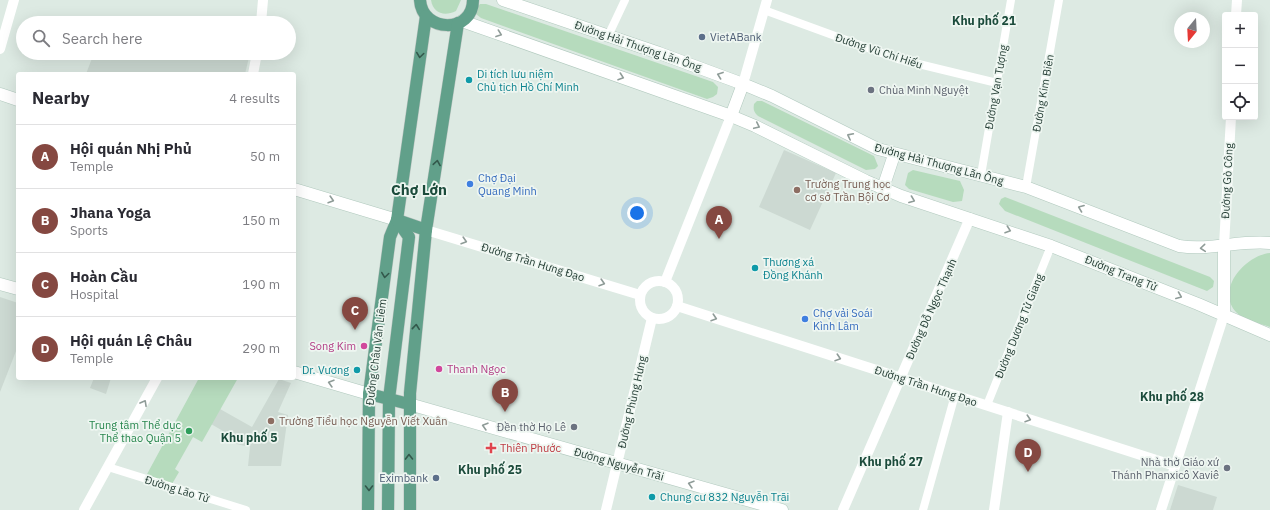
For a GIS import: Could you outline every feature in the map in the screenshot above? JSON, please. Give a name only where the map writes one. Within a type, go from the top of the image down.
[{"type":"main road","points":[[420,0],[422,11],[426,16],[440,25],[450,26],[460,22],[471,10],[473,0]]},
{"type":"main road","name":"Đường Hải Thượng Lãn Ông","points":[[503,0],[743,84],[772,96],[867,145],[894,155],[1026,187],[1179,246],[1194,248],[1224,246],[1247,242],[1270,243]]},
{"type":"main road","name":"Đường Châu Văn Liêm","points":[[368,510],[369,394],[390,236],[397,220],[426,16]]},
{"type":"main road","points":[[460,22],[731,116],[755,126],[841,169],[883,188],[922,204],[970,218]]},
{"type":"main road","points":[[410,510],[409,404],[426,230],[460,22]]},
{"type":"main road","points":[[731,116],[743,84]]},
{"type":"main road","points":[[0,94],[16,99]]},
{"type":"main road","points":[[883,188],[894,155]]},
{"type":"main road","points":[[296,190],[426,230]]},
{"type":"main road","name":"Đường Trang Tử","points":[[970,218],[1051,246],[1224,315],[1270,335]]},
{"type":"main road","points":[[397,220],[409,237],[426,230]]},
{"type":"main road","name":"Đường Châu Văn Liêm","points":[[388,510],[388,399],[409,237]]},
{"type":"main road","points":[[1224,246],[1224,315]]},
{"type":"main road","points":[[0,284],[16,288]]},
{"type":"main road","points":[[296,373],[409,404]]},
{"type":"main road","name":"Đường Nguyễn Trãi","points":[[409,404],[782,510]]},
{"type":"street","points":[[0,49],[14,0]]},
{"type":"street","points":[[262,16],[263,0]]},
{"type":"street","points":[[608,36],[625,0]]},
{"type":"street","points":[[743,84],[767,0]]},
{"type":"street","name":"Đường Vạn Tượng","points":[[981,175],[1012,0]]},
{"type":"street","name":"Đường Kim Biên","points":[[1026,187],[1059,0]]},
{"type":"street","points":[[1236,12],[1237,0]]},
{"type":"street","name":"Đường Vũ Chí Hiếu","points":[[764,10],[898,59],[997,83]]},
{"type":"street","points":[[253,72],[256,60]]},
{"type":"street","points":[[665,282],[731,116]]},
{"type":"street","name":"Đường Gò Công","points":[[1224,246],[1231,120]]},
{"type":"street","name":"Đường Đỗ Ngọc Thạnh","points":[[842,510],[970,218]]},
{"type":"street","name":"Đường Trần Hưng Đạo","points":[[426,230],[640,295]]},
{"type":"street","name":"Đường Dương Tử Giang","points":[[987,405],[1051,246]]},
{"type":"street","points":[[656,281],[665,282],[676,292],[677,306],[667,317],[662,319],[652,318],[643,311],[640,295],[648,284],[656,281]]},
{"type":"street","name":"Đường Trần Hưng Đạo","points":[[677,306],[1175,466]]},
{"type":"street","points":[[1161,510],[1224,315]]},
{"type":"street","name":"Đường Phùng Hưng","points":[[606,510],[652,318]]},
{"type":"street","points":[[84,510],[156,380]]},
{"type":"street","points":[[923,510],[954,395]]},
{"type":"street","points":[[994,510],[1008,412]]},
{"type":"street","name":"Đường Lão Tử","points":[[108,467],[246,510]]},
{"type":"shaded area","points":[[91,60],[248,60],[245,72],[87,72]]},
{"type":"shaded area","name":"Trường Trung học cơ sở Trần Bội Cơ","points":[[784,150],[836,173],[810,230],[759,207]]},
{"type":"shaded area","points":[[0,297],[16,302],[16,351],[0,392]]},
{"type":"shaded area","points":[[93,380],[110,380],[106,394],[90,388]]},
{"type":"shaded area","name":"Trường Tiểu học Nguyễn Viết Xuân","points":[[278,380],[291,383],[278,412],[288,415],[281,466],[248,466],[250,447],[236,444],[221,435],[223,431],[211,424],[220,409],[252,427]]},
{"type":"shaded area","points":[[1178,485],[1217,497],[1213,510],[1170,510]]},
{"type":"green space","points":[[431,0],[461,0],[456,11],[443,14],[434,8]]},
{"type":"green space","points":[[480,4],[486,4],[713,82],[718,87],[717,94],[707,99],[481,18],[476,14],[476,9]]},
{"type":"green space","points":[[757,101],[762,101],[874,156],[878,166],[875,169],[866,170],[758,116],[754,108],[754,104]]},
{"type":"green space","points":[[913,170],[960,181],[964,190],[962,201],[953,202],[909,189],[905,185],[908,173]]},
{"type":"green space","points":[[1005,197],[1210,277],[1214,281],[1213,287],[1207,291],[1005,211],[999,204],[1001,199]]},
{"type":"green space","points":[[1270,253],[1270,327],[1247,320],[1239,315],[1230,303],[1229,293],[1231,284],[1243,266],[1261,255]]},
{"type":"green space","name":"Trung tâm Thể dục Thể thao Quận 5","points":[[198,380],[237,380],[202,442],[193,437],[175,469],[179,472],[172,484],[146,476]]},
{"type":"place","name":"VietABank","points":[[702,37]]},
{"type":"place","name":"Di tích lưu niệm Chủ tịch Hồ Chí Minh","points":[[469,80]]},
{"type":"place","name":"Chùa Minh Nguyệt","points":[[871,90]]},
{"type":"place","name":"Chợ Đại Quang Minh","points":[[470,184]]},
{"type":"place","name":"Trường Trung học cơ sở Trần Bội Cơ","points":[[797,190]]},
{"type":"place","name":"Hội quán Nhị Phủ","points":[[719,239]]},
{"type":"place","name":"Thương xá Đồng Khánh","points":[[755,268]]},
{"type":"place","name":"Chợ vải Soái Kình Lâm","points":[[805,319]]},
{"type":"place","name":"Hoàn Cầu","points":[[355,330]]},
{"type":"place","name":"Song Kim","points":[[364,346]]},
{"type":"place","name":"Thanh Ngọc","points":[[439,369]]},
{"type":"place","name":"Dr. Vương","points":[[357,370]]},
{"type":"place","name":"Jhana Yoga","points":[[505,412]]},
{"type":"place","name":"Trường Tiểu học Nguyễn Viết Xuân","points":[[271,421]]},
{"type":"place","name":"Đền thờ Họ Lê","points":[[574,427]]},
{"type":"place","name":"Trung tâm Thể dục Thể thao Quận 5","points":[[189,431]]},
{"type":"place","name":"Thiên Phước","points":[[491,448]]},
{"type":"place","name":"Nhà thờ Giáo xứ Thánh Phanxicô Xaviê","points":[[1227,468]]},
{"type":"place","name":"Hội quán Lệ Châu","points":[[1028,472]]},
{"type":"place","name":"Eximbank","points":[[436,478]]},
{"type":"place","name":"Chung cư 832 Nguyễn Trãi","points":[[652,497]]},
{"type":"district","name":"Khu phố 21","points":[[984,21]]},
{"type":"district","name":"Chợ Lớn","points":[[419,190]]},
{"type":"district","name":"Khu phố 28","points":[[1172,397]]},
{"type":"district","name":"Khu phố 5","points":[[249,438]]},
{"type":"district","name":"Khu phố 27","points":[[891,462]]},
{"type":"district","name":"Khu phố 25","points":[[490,470]]}]
